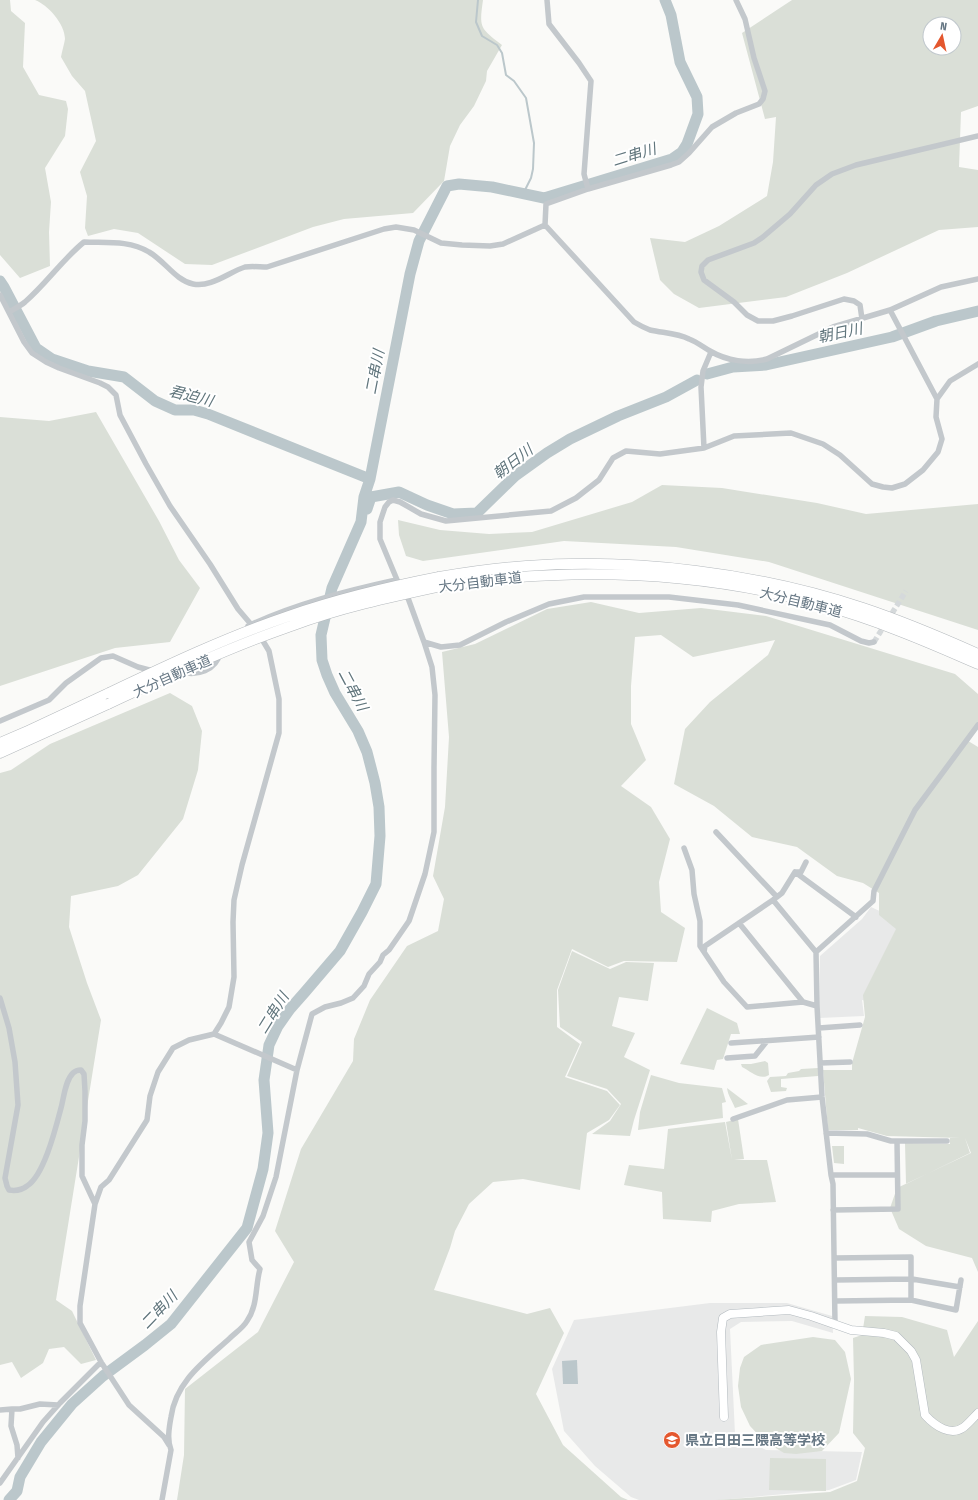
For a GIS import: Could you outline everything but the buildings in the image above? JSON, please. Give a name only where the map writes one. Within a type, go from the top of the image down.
[{"type":"highway","name":"大分自動車道","points":[[440,581],[478,571],[527,566],[578,564],[626,565],[696,571],[778,585],[828,597],[896,620],[978,654]]},
{"type":"highway","name":"大分自動車道","points":[[0,753],[215,645],[287,616],[339,600],[394,586],[440,581],[578,574],[673,578],[723,584],[819,604],[893,629],[978,664]]},
{"type":"highway","name":"大分自動車道","points":[[0,743],[109,698]]},
{"type":"street","points":[[547,0],[549,24],[591,81],[584,174],[588,189]]},
{"type":"street","points":[[736,0],[745,19],[754,58],[765,91],[763,99],[759,104],[712,127],[679,162],[588,189],[546,204],[545,225],[634,322],[649,330],[674,334],[689,339],[711,352],[727,359],[744,361],[759,361],[767,359],[848,321],[862,319],[890,310],[941,287],[978,279]]},
{"type":"street","points":[[862,319],[860,305],[854,301],[844,299],[773,321],[764,322],[754,320],[704,280],[701,272],[702,266],[712,258],[754,243],[764,237],[790,214],[816,185],[832,174],[856,165],[978,136]]},
{"type":"street","points":[[9,312],[24,303],[44,284],[74,250],[84,242],[125,243],[135,246],[150,252],[184,281],[195,284],[211,282],[246,267],[267,267],[384,229],[396,227],[414,230],[432,240],[441,243],[490,246],[503,244],[545,225]]},
{"type":"street","points":[[0,295],[24,342],[32,353],[59,368],[100,383],[108,387],[116,395],[120,415],[170,506],[210,564],[238,609],[252,624],[269,651],[279,699],[279,733],[242,865],[234,900],[234,977],[229,1007],[222,1023],[214,1034]]},
{"type":"street","points":[[162,1500],[171,1450],[169,1428],[172,1408],[176,1396],[182,1384],[208,1357],[246,1324],[253,1312],[260,1269],[252,1260],[249,1242],[262,1216],[276,1177],[297,1070],[312,1014],[353,998],[364,986],[369,974],[380,962],[383,955],[389,950],[409,921],[425,874],[434,832],[435,695],[432,668],[424,642],[408,598],[405,597],[396,580],[380,539],[380,522],[385,506],[393,500],[400,502],[421,514],[446,521],[551,511],[576,498],[600,480],[613,458],[626,451],[660,454],[704,448],[734,436],[791,433],[823,444],[840,456],[872,484],[892,488],[905,484],[924,470],[938,452],[942,439],[936,417],[937,399],[890,310]]},
{"type":"street","points":[[704,448],[701,387],[703,371],[711,352]]},
{"type":"street","points":[[937,399],[950,381],[978,364]]},
{"type":"street","points":[[0,721],[49,700],[66,683],[101,658],[113,656],[122,658],[138,667],[156,672],[173,670],[191,674],[204,671],[217,662],[221,645],[226,636],[252,624],[343,591],[396,580]]},
{"type":"street","points":[[424,642],[442,647],[460,645],[506,622],[549,604],[584,597],[670,597],[738,605],[830,625],[861,641],[874,642]]},
{"type":"street","points":[[816,952],[873,901],[874,891],[915,810],[978,725]]},
{"type":"street","points":[[716,832],[775,899],[816,952],[817,1006],[822,1097],[833,1184],[836,1301],[835,1324]]},
{"type":"street","points":[[684,848],[692,870],[694,894],[700,921],[700,946],[724,982],[747,1007],[803,1002],[817,1006]]},
{"type":"street","points":[[795,872],[801,872],[806,862]]},
{"type":"street","points":[[795,872],[856,917]]},
{"type":"street","points":[[704,952],[705,946],[782,893],[795,872]]},
{"type":"street","points":[[739,923],[803,1002]]},
{"type":"street","points":[[0,998],[9,1028],[15,1062],[18,1105],[4,1178],[6,1186],[9,1190],[20,1190],[28,1186],[35,1178],[42,1166],[53,1139],[65,1091],[72,1074],[77,1070],[81,1070],[84,1074],[85,1091],[82,1176],[95,1204]]},
{"type":"street","points":[[819,1028],[860,1025]]},
{"type":"street","points":[[170,1445],[164,1437],[129,1405],[101,1362],[80,1323],[80,1306],[95,1204],[101,1188],[109,1180],[148,1120],[150,1096],[158,1072],[173,1048],[189,1040],[214,1034],[280,1064],[297,1070]]},
{"type":"street","points":[[731,1043],[819,1037]]},
{"type":"street","points":[[727,1058],[755,1056],[767,1041]]},
{"type":"street","points":[[820,1063],[850,1062]]},
{"type":"street","points":[[733,1119],[787,1100],[822,1097]]},
{"type":"street","points":[[826,1133],[867,1134],[891,1141],[946,1141]]},
{"type":"street","points":[[833,1210],[898,1209],[897,1141]]},
{"type":"street","points":[[831,1175],[897,1174]]},
{"type":"street","points":[[834,1258],[911,1257],[911,1300]]},
{"type":"street","points":[[835,1280],[912,1279],[960,1287]]},
{"type":"street","points":[[836,1301],[911,1300],[956,1310],[961,1280]]},
{"type":"street","points":[[724,1417],[721,1332],[723,1318],[730,1314],[789,1310],[800,1312],[851,1330],[884,1333],[896,1336],[910,1350],[916,1360],[926,1415],[931,1422],[939,1427],[955,1431],[964,1427],[978,1413]]},
{"type":"street","points":[[0,1483],[43,1422],[101,1362]]},
{"type":"street","points":[[0,1410],[12,1410],[40,1404],[58,1406]]},
{"type":"street","points":[[12,1410],[11,1426],[17,1445],[18,1458]]},
{"type":"shaded area","points":[[0,0],[10,0],[11,11],[25,23],[23,67],[39,95],[66,101],[68,109],[65,136],[45,168],[51,202],[49,232],[50,266],[20,278],[0,255]]},
{"type":"shaded area","points":[[35,0],[483,0],[481,22],[483,27],[489,35],[502,45],[487,71],[486,81],[474,106],[460,125],[450,146],[444,181],[413,213],[344,219],[313,227],[212,265],[185,264],[138,233],[114,229],[88,236],[85,228],[87,196],[80,172],[96,141],[85,91],[72,76],[61,57],[65,39],[59,21],[45,6]]},
{"type":"shaded area","points":[[792,0],[978,0],[978,106],[961,112],[959,167],[978,170],[978,227],[939,230],[847,273],[786,297],[699,308],[674,294],[660,280],[650,238],[685,242],[719,226],[767,196],[773,162],[776,117],[765,119],[742,33]]},
{"type":"shaded area","points":[[96,412],[159,521],[179,560],[200,588],[170,642],[115,648],[0,686],[0,417],[49,421]]},
{"type":"shaded area","points":[[662,485],[722,488],[817,503],[866,514],[978,504],[978,630],[769,562],[676,547],[564,541],[423,561],[406,556],[399,535],[398,520],[440,530],[489,534],[532,532],[632,502]]},
{"type":"shaded area","points":[[591,602],[639,613],[701,608],[766,616],[955,674],[978,694],[978,728],[965,739],[978,747],[978,1272],[972,1258],[926,1246],[899,1229],[890,1208],[897,1188],[906,1184],[905,1143],[950,1144],[950,1138],[960,1138],[887,1136],[858,1128],[858,1130],[828,1130],[823,1070],[852,1070],[852,1063],[865,1017],[863,995],[896,929],[879,915],[879,893],[863,883],[837,876],[797,847],[752,837],[714,806],[674,784],[685,729],[710,702],[768,655],[775,640],[693,657],[661,635],[635,637],[631,686],[631,724],[646,760],[621,786],[651,807],[670,839],[659,882],[661,912],[685,928],[677,962],[624,961],[608,967],[572,949],[557,990],[557,1027],[580,1044],[565,1077],[607,1091],[620,1105],[609,1120],[587,1133],[580,1190],[523,1179],[493,1182],[469,1204],[455,1231],[434,1290],[527,1314],[550,1308],[564,1333],[536,1394],[563,1445],[621,1497],[628,1500],[177,1500],[184,1455],[185,1389],[258,1332],[294,1262],[275,1231],[301,1149],[353,1061],[354,1039],[370,1000],[407,946],[438,931],[444,899],[433,876],[445,807],[449,737],[442,652],[475,644],[547,609]],"holes":[[[965,1138],[971,1153],[929,1173],[970,1153]]]},
{"type":"shaded area","points":[[170,693],[192,706],[202,731],[198,770],[183,819],[138,875],[118,886],[71,896],[69,927],[101,1020],[56,1300],[72,1311],[96,1360],[81,1364],[64,1347],[49,1349],[43,1363],[21,1378],[12,1362],[0,1365],[0,773],[11,770],[50,744]]},
{"type":"shaded area","points":[[871,907],[918,929],[916,1012],[862,1000],[864,1016],[819,1018],[820,956],[862,919]]},
{"type":"shaded area","points":[[572,951],[610,969],[626,962],[654,963],[648,1001],[619,997],[612,1026],[635,1033],[624,1057],[650,1070],[630,1136],[592,1134],[610,1121],[621,1104],[607,1089],[567,1076],[582,1042],[560,1027],[558,990]]},
{"type":"shaded area","points":[[707,1008],[737,1023],[740,1034],[731,1034],[723,1059],[717,1060],[714,1070],[680,1064]]},
{"type":"shaded area","points":[[765,1061],[768,1063],[769,1075],[766,1077],[755,1075],[742,1067],[741,1064],[751,1064]]},
{"type":"shaded area","points":[[818,1068],[818,1076],[781,1079],[781,1087],[787,1088],[786,1091],[771,1092],[767,1081],[770,1077],[786,1076],[788,1073],[799,1071],[801,1069]]},
{"type":"shaded area","points":[[651,1075],[679,1083],[722,1088],[726,1102],[722,1103],[723,1118],[638,1130],[640,1112]]},
{"type":"shaded area","points":[[727,1088],[748,1104],[735,1108]]},
{"type":"shaded area","points":[[738,1119],[744,1159],[734,1160],[767,1160],[776,1202],[739,1204],[712,1211],[711,1222],[663,1219],[662,1192],[624,1185],[629,1165],[664,1169],[668,1129],[725,1122],[732,1160],[726,1122]]},
{"type":"shaded area","points":[[832,1146],[844,1146],[844,1164],[834,1163]]},
{"type":"shaded area","points":[[710,1303],[787,1303],[832,1316],[833,1333],[792,1321],[741,1322],[730,1329],[735,1434],[766,1450],[862,1452],[856,1480],[829,1490],[719,1500],[639,1500],[631,1497],[595,1466],[564,1431],[552,1369],[574,1320]]},
{"type":"shaded area","points":[[865,1316],[902,1317],[947,1330],[954,1357],[978,1321],[978,1500],[716,1500],[830,1492],[857,1481],[865,1448],[853,1433],[853,1338],[862,1335]]},
{"type":"shaded area","points":[[813,1337],[835,1340],[845,1352],[851,1379],[839,1433],[822,1451],[796,1454],[784,1453],[764,1441],[750,1426],[741,1407],[738,1386],[740,1368],[744,1357],[761,1345]]},
{"type":"shaded area","points":[[577,1360],[578,1384],[563,1384],[562,1361]]},
{"type":"shaded area","points":[[770,1458],[826,1459],[826,1491],[769,1490]]},
{"type":"waterway","points":[[478,0],[476,22],[482,36],[497,45],[502,53],[506,75],[514,81],[526,98],[534,143],[533,169],[531,178],[523,194]]},
{"type":"waterway","name":"二串川","points":[[9,1500],[17,1491],[20,1477],[41,1442],[72,1404],[103,1376],[171,1324],[247,1228],[263,1169],[268,1133],[264,1080],[269,1045],[278,1026],[290,1009],[340,951],[376,884],[380,836],[379,807],[375,783],[367,752],[358,731],[335,693],[327,675],[322,660],[321,635],[332,588],[361,522],[364,497],[370,479],[410,274],[419,241],[447,186],[459,184],[492,187],[544,198],[672,159],[682,152],[687,144],[698,114],[697,97],[680,62],[671,15],[665,0]]},
{"type":"waterway","name":"君迫川","points":[[0,281],[36,348],[52,359],[88,371],[124,377],[155,401],[175,410],[194,410],[208,414],[370,479]]},
{"type":"waterway","name":"朝日川","points":[[707,374],[733,367],[766,365],[892,337],[936,321],[978,311]]},
{"type":"waterway","name":"朝日川","points":[[367,509],[371,497],[399,492],[427,505],[453,514],[477,513],[515,476],[547,453],[570,439],[618,416],[666,397],[697,380]]},
{"type":"tunnel","points":[[874,642],[906,591]]},
{"type":"place","name":"県立日田三隈高等学校","points":[[672,1440]]}]
